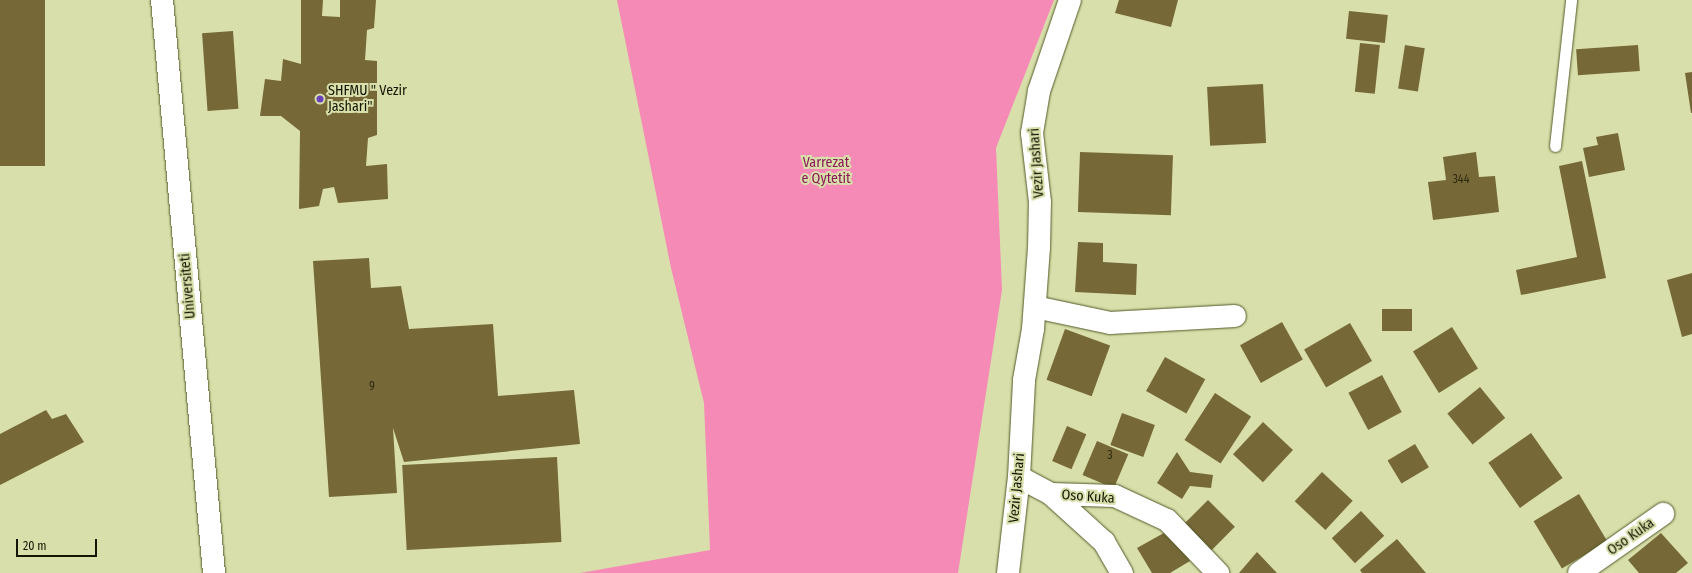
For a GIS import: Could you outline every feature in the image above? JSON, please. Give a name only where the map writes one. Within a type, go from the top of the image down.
[{"type":"street","name":"Universiteti","points":[[162,0],[214,573]]},
{"type":"street","name":"Vezir Jashari","points":[[1008,573],[1019,477],[1024,380],[1036,307],[1040,202],[1032,133],[1039,91],[1070,0]]},
{"type":"street","points":[[1036,307],[1110,323],[1234,316]]},
{"type":"street","points":[[1019,477],[1051,494],[1104,542],[1122,573]]},
{"type":"street","name":"Oso Kuka","points":[[1051,494],[1116,496],[1167,520],[1218,573]]},
{"type":"street","name":"Oso Kuka","points":[[1579,573],[1663,514]]},
{"type":"lane","points":[[1554,146],[1571,0]]},
{"type":"green space","name":"Varrezat e Qytetit","points":[[617,0],[1054,0],[996,148],[1002,290],[958,573],[580,573],[710,550],[704,403],[671,268]]},
{"type":"building","points":[[0,0],[45,0],[45,166],[0,166]]},
{"type":"building","name":"SHFMU \" Vezir Jashari\"","points":[[301,0],[323,0],[322,16],[340,17],[340,0],[376,0],[374,28],[367,30],[365,60],[377,61],[377,135],[368,138],[366,166],[387,164],[388,199],[338,203],[334,187],[323,189],[319,206],[299,209],[300,131],[281,116],[260,116],[265,79],[281,81],[283,59],[301,64]]},
{"type":"building","points":[[1119,0],[1178,0],[1171,27],[1115,13]]},
{"type":"building","points":[[1349,11],[1388,15],[1385,43],[1346,39]]},
{"type":"building","points":[[233,31],[238,109],[208,111],[202,33]]},
{"type":"building","points":[[1360,43],[1380,45],[1375,94],[1355,92]]},
{"type":"building","points":[[1405,45],[1425,48],[1418,92],[1398,88]]},
{"type":"building","points":[[1638,45],[1640,71],[1578,75],[1576,49]]},
{"type":"building","points":[[1692,72],[1692,113],[1691,113],[1685,73]]},
{"type":"building","points":[[1263,84],[1266,143],[1210,146],[1207,87]]},
{"type":"building","points":[[1618,133],[1625,170],[1589,177],[1583,148],[1598,145],[1596,137]]},
{"type":"building","points":[[1080,152],[1173,155],[1171,215],[1078,212]]},
{"type":"building","points":[[1476,152],[1479,177],[1495,176],[1499,212],[1433,220],[1428,182],[1446,180],[1443,157]]},
{"type":"building","points":[[1582,161],[1606,278],[1521,295],[1516,270],[1577,257],[1559,166]]},
{"type":"building","points":[[1078,242],[1103,243],[1103,262],[1137,264],[1136,295],[1075,292]]},
{"type":"building","points":[[369,258],[371,288],[401,286],[409,329],[493,324],[498,396],[574,390],[580,444],[404,462],[393,428],[397,493],[329,497],[313,261]]},
{"type":"building","points":[[1692,273],[1692,334],[1682,337],[1667,280]]},
{"type":"building","points":[[1382,309],[1412,309],[1412,331],[1382,331]]},
{"type":"building","points":[[1282,322],[1303,360],[1261,383],[1240,345]]},
{"type":"building","points":[[1350,323],[1372,361],[1326,388],[1304,350]]},
{"type":"building","points":[[1452,327],[1478,369],[1439,393],[1413,351]]},
{"type":"building","points":[[1065,329],[1110,345],[1092,396],[1047,380]]},
{"type":"building","points":[[1165,357],[1205,379],[1186,413],[1146,391]]},
{"type":"building","points":[[1382,375],[1402,412],[1368,430],[1348,393]]},
{"type":"building","points":[[1480,387],[1505,418],[1473,445],[1447,413]]},
{"type":"building","points":[[1215,393],[1251,416],[1221,463],[1185,440]]},
{"type":"building","points":[[46,410],[52,419],[66,414],[84,442],[0,485],[0,434]]},
{"type":"building","points":[[1122,413],[1155,425],[1143,457],[1110,445]]},
{"type":"building","points":[[1263,422],[1293,450],[1263,482],[1233,454]]},
{"type":"building","points":[[1067,426],[1086,434],[1071,469],[1052,461]]},
{"type":"building","points":[[1531,433],[1563,478],[1520,508],[1488,463]]},
{"type":"building","points":[[1097,441],[1128,454],[1114,488],[1083,475]]},
{"type":"building","points":[[1415,444],[1429,467],[1401,484],[1388,460]]},
{"type":"building","points":[[1177,452],[1190,472],[1213,475],[1211,488],[1190,486],[1182,499],[1157,483]]},
{"type":"building","points":[[557,457],[561,542],[407,550],[402,465]]},
{"type":"building","points":[[1322,472],[1353,501],[1325,530],[1295,501]]},
{"type":"building","points":[[1579,494],[1607,541],[1562,568],[1534,521]]},
{"type":"building","points":[[1208,500],[1235,527],[1211,551],[1184,524]]},
{"type":"building","points":[[1361,511],[1384,536],[1355,563],[1332,538]]},
{"type":"building","points":[[1171,529],[1190,561],[1170,573],[1152,573],[1137,548]]},
{"type":"building","points":[[1661,533],[1688,563],[1676,573],[1639,573],[1628,560]]},
{"type":"building","points":[[1397,539],[1426,573],[1362,573],[1360,570]]},
{"type":"building","points":[[1257,552],[1277,573],[1239,573]]},
{"type":"place","name":"SHFMU \" Vezir Jashari\"","points":[[320,99]]}]
